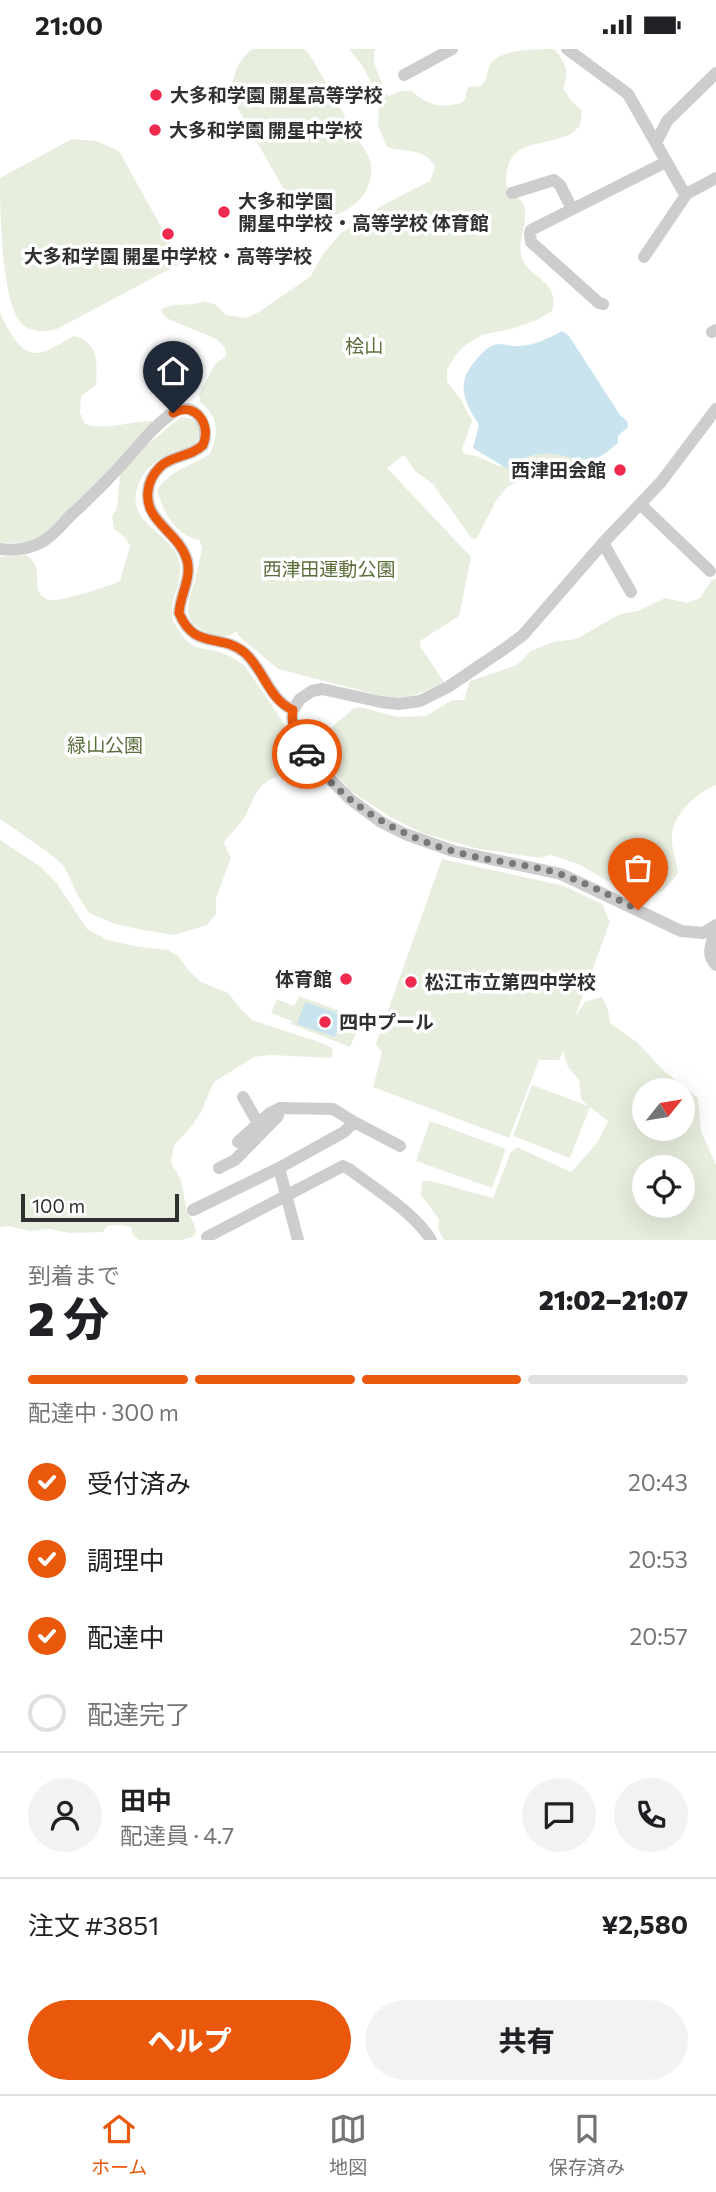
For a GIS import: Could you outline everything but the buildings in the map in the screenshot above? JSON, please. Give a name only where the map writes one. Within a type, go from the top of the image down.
[{"type":"street","points":[[404,75],[452,49]]},
{"type":"street","points":[[567,49],[628,95],[680,188],[688,192]]},
{"type":"street","points":[[656,143],[667,121],[716,73]]},
{"type":"street","points":[[603,304],[598,303],[531,241],[531,230],[666,162]]},
{"type":"street","points":[[643,257],[688,192],[716,178]]},
{"type":"street","points":[[512,193],[554,180],[560,185],[572,209]]},
{"type":"street","points":[[716,409],[673,468],[523,635],[436,694],[420,701],[398,704],[381,702],[322,689],[305,695],[293,710],[292,718],[298,739],[320,771],[363,809],[405,834],[453,851],[561,874],[681,931],[703,933],[716,925]]},
{"type":"street","points":[[0,549],[28,548],[44,541],[107,481],[166,419],[178,410],[191,410],[204,423],[206,435],[203,445],[160,467],[150,479],[147,498],[148,506],[156,520],[183,549],[187,559],[189,569],[179,613],[187,628],[195,635],[244,652],[262,674],[278,701],[293,710]]},
{"type":"street","points":[[640,504],[710,571]]},
{"type":"street","points":[[603,543],[631,592]]},
{"type":"street","points":[[716,930],[709,952],[716,965]]},
{"type":"street","points":[[243,1097],[258,1123]]},
{"type":"street","points":[[219,1168],[235,1160],[284,1108]]},
{"type":"street","points":[[238,1142],[275,1109],[333,1109],[400,1146]]},
{"type":"street","points":[[193,1210],[279,1168],[344,1132],[354,1122]]},
{"type":"street","points":[[207,1237],[345,1166],[402,1209],[431,1240]]},
{"type":"street","points":[[279,1168],[298,1240]]},
{"type":"green space","points":[[252,49],[304,49],[308,52],[371,163],[367,188],[359,200],[347,210],[333,216],[320,217],[308,214],[291,202],[232,98],[236,71],[242,59]]},
{"type":"green space","name":"桧山","points":[[349,49],[376,49],[374,63],[386,94],[390,96],[400,91],[412,91],[429,103],[447,105],[461,103],[466,98],[469,87],[481,86],[490,65],[501,56],[519,51],[554,49],[565,67],[563,88],[572,102],[582,110],[580,126],[573,132],[518,151],[510,161],[506,174],[508,189],[524,205],[521,254],[524,263],[552,292],[552,311],[537,320],[511,329],[482,335],[464,346],[447,370],[447,382],[472,421],[462,449],[464,454],[477,456],[498,466],[528,454],[550,452],[573,457],[572,464],[538,472],[507,487],[496,501],[477,538],[472,539],[433,484],[415,471],[404,455],[387,468],[471,557],[459,616],[420,641],[420,646],[444,682],[423,692],[403,697],[386,697],[278,669],[236,631],[228,636],[218,636],[194,625],[188,613],[188,606],[202,547],[199,540],[176,528],[157,490],[174,473],[210,454],[216,426],[211,413],[200,402],[199,394],[216,363],[226,356],[224,346],[216,339],[166,318],[161,311],[163,308],[205,301],[216,305],[226,315],[247,318],[311,276],[323,254],[340,234],[383,205],[430,181],[435,167],[426,156],[387,147],[378,126],[379,98],[362,65]]},
{"type":"green space","points":[[72,139],[97,141],[119,151],[181,263],[57,329],[34,330],[21,323],[9,295],[3,253],[0,178]]},
{"type":"green space","points":[[0,312],[16,341],[28,351],[43,352],[74,336],[93,349],[96,385],[81,396],[80,413],[85,424],[110,426],[152,421],[154,424],[78,503],[41,536],[28,542],[0,543]]},
{"type":"green space","name":"緑山公園","points":[[181,417],[193,419],[198,426],[197,442],[152,464],[143,475],[136,492],[136,505],[141,516],[176,553],[180,566],[172,607],[174,623],[185,639],[194,646],[217,651],[245,666],[287,728],[303,763],[295,772],[270,779],[261,787],[242,821],[224,843],[231,858],[216,898],[216,914],[207,925],[174,935],[115,924],[89,913],[64,866],[0,819],[0,557],[27,555],[36,568],[39,592],[50,600],[74,596],[120,581],[130,546],[126,538],[114,529],[112,517],[117,508],[120,475],[148,444]]},
{"type":"green space","points":[[716,579],[716,785],[693,800],[675,822],[672,840],[678,873],[655,895],[634,896],[580,865],[551,855],[540,858],[479,849],[422,833],[392,818],[351,791],[312,744],[311,738],[314,734],[332,727],[353,709],[360,707],[398,717],[426,716],[452,700],[464,700],[470,681],[517,665],[531,651],[553,642],[576,639],[620,614],[638,611],[665,598],[687,603],[700,598],[711,581]]},
{"type":"green space","points":[[0,840],[41,867],[56,882],[87,929],[108,940],[168,950],[178,956],[201,982],[228,993],[252,1020],[313,1040],[333,1050],[331,1058],[270,1055],[254,1057],[214,1082],[200,1114],[174,1145],[171,1162],[181,1180],[187,1212],[194,1223],[196,1233],[192,1237],[182,1240],[139,1240],[133,1235],[131,1227],[120,1225],[107,1226],[103,1232],[69,1233],[50,1229],[30,1231],[0,1227]]},
{"type":"green space","points":[[442,859],[564,886],[602,904],[610,922],[575,1017],[585,1002],[602,997],[610,1023],[638,1043],[673,1078],[632,1078],[632,1141],[695,1141],[695,1096],[698,1098],[701,1131],[716,1165],[716,1240],[444,1240],[438,1229],[439,1219],[421,1195],[422,1181],[493,1198],[511,1152],[517,1147],[571,1172],[597,1143],[608,1121],[590,1107],[570,1158],[513,1136],[532,1085],[588,1106],[581,1099],[579,1080],[568,1067],[563,1051],[559,1060],[539,1060],[509,1138],[373,1087],[382,1053],[376,1044]]},
{"type":"green space","name":"四中プール","points":[[299,996],[348,1014],[347,1018],[360,1023],[350,1047],[291,1024],[292,1021],[271,1013],[277,999],[294,1006]]},
{"type":"green space","points":[[430,1121],[506,1149],[492,1188],[416,1161]]},
{"type":"water","points":[[562,331],[569,336],[620,415],[627,421],[628,427],[618,436],[618,443],[599,457],[582,459],[541,454],[506,468],[473,448],[479,425],[464,393],[469,368],[492,346],[527,345]]},
{"type":"water","points":[[305,1002],[343,1015],[335,1037],[297,1024]]},
{"type":"way so far","points":[[307,754],[320,771],[350,799],[381,822],[405,834],[453,851],[561,874],[638,910]]},
{"type":"place","name":"大多和学園 開星高等学校","points":[[156,95]]},
{"type":"place","name":"大多和学園 開星中学校","points":[[155,130]]},
{"type":"place","name":"大多和学園 開星中学校・高等学校 体育館","points":[[224,212]]},
{"type":"place","name":"大多和学園 開星中学校・高等学校","points":[[168,234]]},
{"type":"place","name":"西津田会館","points":[[620,470]]},
{"type":"place","name":"体育館","points":[[346,979]]},
{"type":"place","name":"松江市立第四中学校","points":[[411,982]]},
{"type":"place","name":"四中プール","points":[[325,1022]]},
{"type":"route","points":[[173,413],[178,410],[191,410],[201,418],[206,428],[203,445],[160,467],[150,479],[148,488],[148,506],[152,514],[183,549],[187,559],[189,569],[179,613],[187,628],[195,635],[244,652],[262,674],[278,701],[293,710],[293,728],[307,754]]},
{"type":"park label","name":"西津田運動公園","points":[[329,569]]}]
